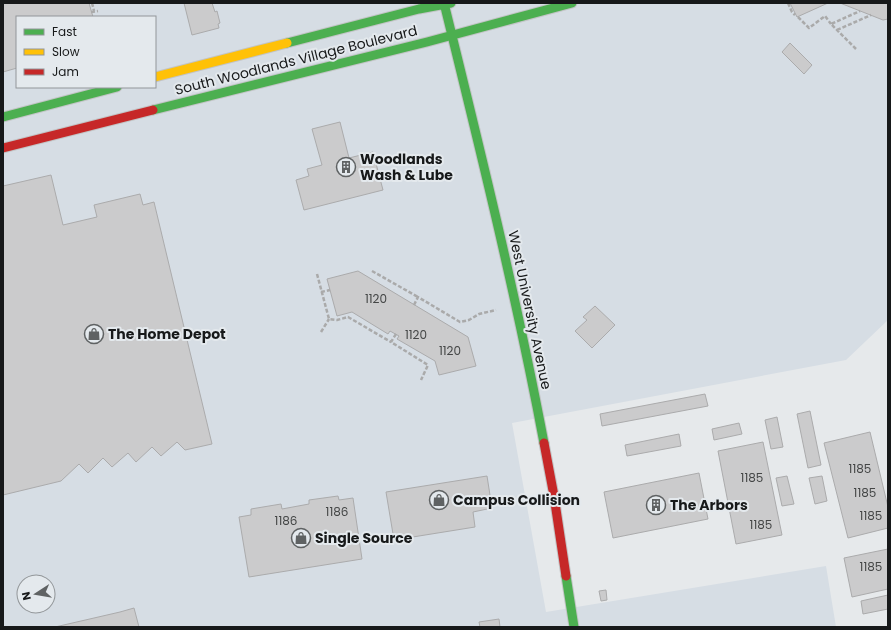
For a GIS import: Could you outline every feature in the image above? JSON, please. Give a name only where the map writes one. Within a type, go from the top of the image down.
[{"type":"street","name":"South Woodlands Village Boulevard","points":[[156,77],[446,3]]},
{"type":"street","name":"West University Avenue","points":[[446,3],[452,35],[529,364],[554,496],[574,627]]},
{"type":"street","name":"South Woodlands Village Boulevard","points":[[3,148],[452,35],[572,3]]},
{"type":"street","points":[[3,117],[113,88]]},
{"type":"path","points":[[92,3],[94,11]]},
{"type":"path","points":[[788,3],[792,12],[809,28],[825,16],[856,49]]},
{"type":"path","points":[[831,24],[860,11]]},
{"type":"path","points":[[837,30],[871,15]]},
{"type":"path","points":[[372,271],[460,322],[469,320],[479,314],[496,310]]},
{"type":"path","points":[[317,274],[329,318],[321,332]]},
{"type":"path","points":[[321,292],[330,290]]},
{"type":"path","points":[[414,305],[418,297]]},
{"type":"path","points":[[329,318],[336,320],[348,318],[428,365],[421,380]]},
{"type":"path","points":[[391,342],[396,334]]},
{"type":"shaded area","points":[[3,3],[888,3],[888,320],[846,360],[512,423],[546,612],[826,566],[836,627],[3,627]]},
{"type":"building","points":[[3,3],[89,3],[93,16],[16,16],[16,68],[3,72]]},
{"type":"building","points":[[184,3],[212,3],[215,12],[217,11],[220,23],[218,24],[219,28],[192,35]]},
{"type":"building","points":[[790,3],[828,3],[797,17]]},
{"type":"building","points":[[840,3],[888,3],[888,19],[883,20]]},
{"type":"building","points":[[790,43],[812,65],[804,74],[782,52]]},
{"type":"building","name":"Woodlands Wash & Lube","points":[[340,122],[349,158],[373,152],[383,190],[304,210],[296,180],[309,176],[307,169],[322,165],[312,129]]},
{"type":"building","name":"The Home Depot","points":[[51,175],[63,225],[97,217],[94,205],[140,194],[143,205],[154,202],[212,444],[185,450],[177,442],[161,456],[152,447],[136,462],[128,453],[112,467],[103,458],[88,473],[79,464],[61,481],[3,495],[3,186]]},
{"type":"building","points":[[358,271],[468,337],[476,366],[439,375],[435,361],[397,339],[399,336],[390,331],[388,334],[352,312],[337,316],[327,279]]},
{"type":"building","points":[[595,306],[615,325],[592,348],[575,331],[587,320],[583,317]]},
{"type":"building","points":[[705,394],[708,406],[602,426],[600,414]]},
{"type":"building","points":[[810,411],[821,465],[808,468],[797,414]]},
{"type":"building","points":[[777,417],[783,447],[771,449],[765,420]]},
{"type":"building","points":[[739,423],[742,434],[714,440],[712,429]]},
{"type":"building","points":[[870,432],[888,507],[888,528],[848,538],[824,443]]},
{"type":"building","points":[[679,434],[681,446],[627,456],[625,445]]},
{"type":"building","name":"The Arbors","points":[[763,442],[782,535],[736,544],[718,451]]},
{"type":"building","name":"The Arbors","points":[[699,473],[708,519],[613,538],[604,492]]},
{"type":"building","name":"Campus Collision","points":[[487,476],[492,508],[473,512],[475,527],[394,540],[386,492]]},
{"type":"building","points":[[787,476],[794,504],[782,506],[776,478]]},
{"type":"building","points":[[822,476],[827,501],[815,504],[809,478]]},
{"type":"building","name":"Single Source","points":[[338,496],[339,500],[353,498],[362,559],[249,577],[239,517],[251,515],[251,509],[281,504],[282,509],[309,504],[309,500]]},
{"type":"building","points":[[888,549],[888,589],[852,597],[844,558]]},
{"type":"building","points":[[606,590],[607,600],[601,601],[599,591]]},
{"type":"building","points":[[888,595],[888,609],[863,614],[861,601]]},
{"type":"building","points":[[134,608],[139,627],[55,627],[120,612]]},
{"type":"building","points":[[499,619],[500,627],[480,627],[479,622]]},
{"type":"traffic: fast","points":[[444,3],[510,277],[544,443]]},
{"type":"traffic: fast","points":[[287,43],[419,9],[451,3]]},
{"type":"traffic: fast","points":[[153,110],[427,42],[572,3]]},
{"type":"traffic: fast","points":[[3,117],[113,88]]},
{"type":"traffic: fast","points":[[566,576],[574,627]]},
{"type":"traffic: slow","points":[[156,77],[287,43]]},
{"type":"traffic: jam","points":[[3,148],[153,110]]},
{"type":"traffic: jam","points":[[544,443],[554,496],[566,576]]},
{"type":"place","name":"Woodlands Wash & Lube","points":[[346,167]]},
{"type":"place","name":"The Home Depot","points":[[94,334]]},
{"type":"place","name":"Campus Collision","points":[[439,500]]},
{"type":"place","name":"The Arbors","points":[[656,505]]},
{"type":"place","name":"Single Source","points":[[301,538]]}]
